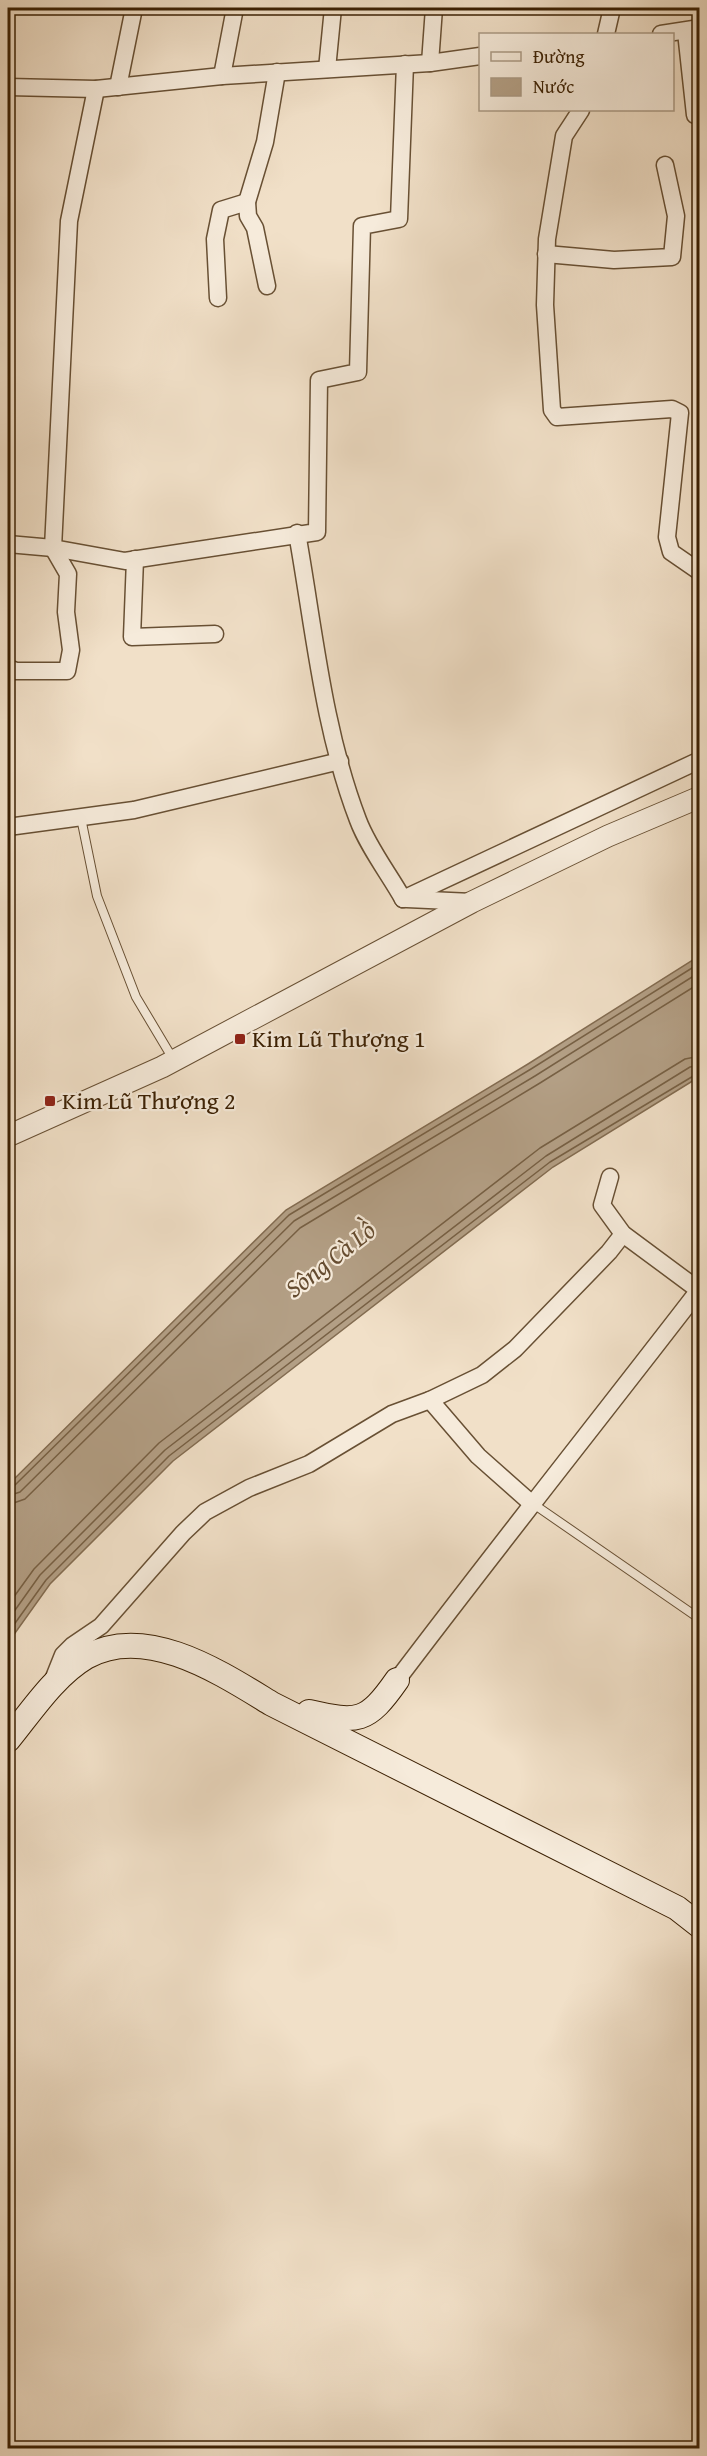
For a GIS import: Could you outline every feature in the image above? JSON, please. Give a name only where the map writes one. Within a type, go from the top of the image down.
[{"type":"main road","points":[[8,1740],[49,1691],[86,1657],[106,1649],[134,1645],[170,1652],[230,1678],[272,1704],[677,1908],[699,1926]]},
{"type":"main road","points":[[272,1704],[354,1720],[369,1713],[383,1701],[397,1680]]},
{"type":"street","points":[[118,87],[134,8]]},
{"type":"street","points":[[222,76],[235,8]]},
{"type":"street","points":[[327,69],[333,8]]},
{"type":"street","points":[[430,63],[434,8]]},
{"type":"street","points":[[606,33],[612,8]]},
{"type":"street","points":[[669,33],[693,30],[695,116]]},
{"type":"street","points":[[8,87],[96,89],[222,76],[430,63],[479,56]]},
{"type":"street","points":[[8,544],[53,548],[125,561],[297,533],[317,532],[319,380],[358,372],[362,226],[399,219],[405,64]]},
{"type":"street","points":[[267,286],[255,228],[248,216],[247,202],[265,142],[278,72]]},
{"type":"street","points":[[8,668],[67,670],[71,650],[66,612],[68,574],[53,548],[69,221],[96,89]]},
{"type":"street","points":[[580,111],[564,136],[556,174],[546,255],[545,306],[554,415],[565,417],[672,409],[680,413],[667,537],[671,552],[699,572]]},
{"type":"street","points":[[546,255],[614,260],[672,257],[676,216],[665,165]]},
{"type":"street","points":[[218,298],[216,224],[222,210],[247,202]]},
{"type":"street","points":[[297,533],[329,715],[340,761],[358,822],[403,899]]},
{"type":"street","points":[[135,559],[132,637],[215,634]]},
{"type":"street","points":[[403,899],[699,760]]},
{"type":"street","points":[[8,827],[134,810],[340,761]]},
{"type":"street","points":[[8,1136],[174,1060],[472,902],[608,836],[699,797]]},
{"type":"street","points":[[403,899],[472,902]]},
{"type":"street","points":[[397,1680],[531,1503],[561,1469],[699,1290],[623,1234],[602,1205],[610,1177]]},
{"type":"street","points":[[49,1691],[63,1655],[72,1645],[101,1626],[183,1533],[206,1512],[249,1488],[309,1464],[392,1414],[430,1400],[482,1376],[515,1349],[609,1252],[623,1234]]},
{"type":"street","points":[[430,1400],[478,1456],[531,1503]]},
{"type":"street","points":[[677,1908],[699,1920]]},
{"type":"lane","points":[[81,818],[101,906],[136,997],[174,1060]]},
{"type":"lane","points":[[531,1503],[699,1619]]},
{"type":"water","name":"Sông Cà Lồ","points":[[699,956],[699,1077],[553,1167],[173,1461],[50,1584],[8,1643],[8,1485],[286,1210],[528,1064]]},
{"type":"place","name":"Kim Lũ Thượng 1","points":[[240,1039]]},
{"type":"place","name":"Kim Lũ Thượng 2","points":[[50,1101]]}]
